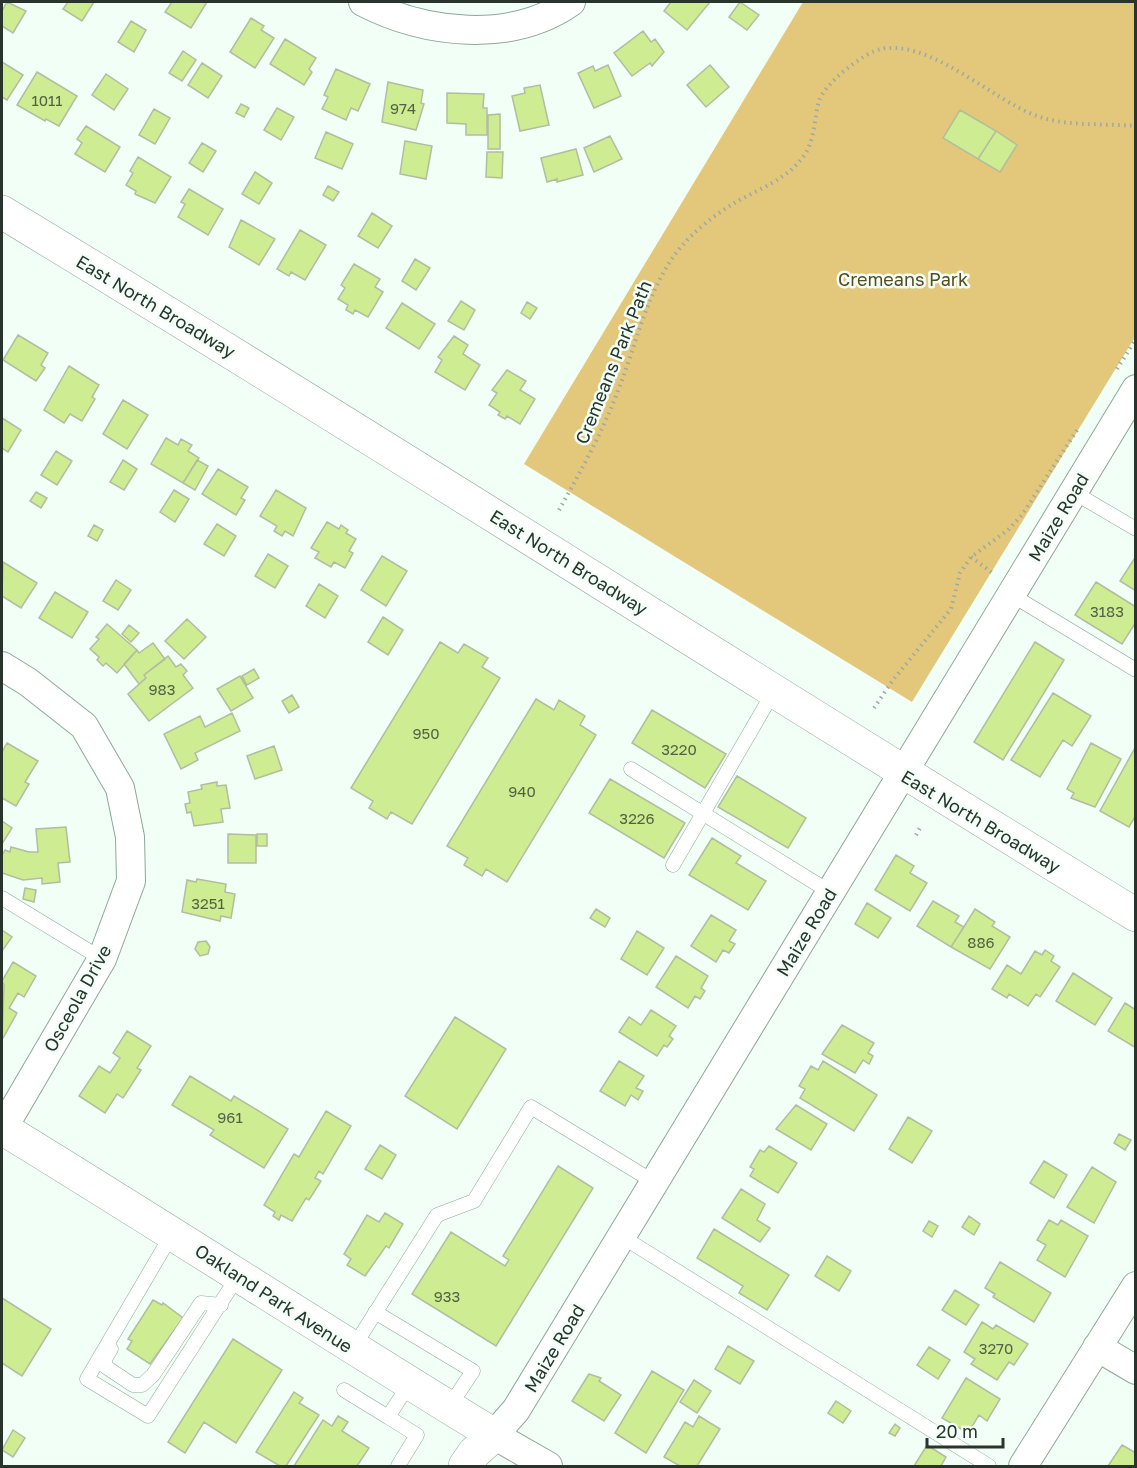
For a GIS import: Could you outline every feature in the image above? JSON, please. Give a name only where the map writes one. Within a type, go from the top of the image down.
[{"type":"main road","name":"East North Broadway","points":[[2,212],[304,395],[902,773],[1136,915]]},
{"type":"main road","name":"Oakland Park Avenue","points":[[2,1129],[173,1233],[352,1348],[494,1435]]},
{"type":"main road","name":"Maize Road","points":[[465,1467],[474,1453],[494,1435]]},
{"type":"street","points":[[363,2],[399,17],[438,27],[481,31],[519,25],[571,2]]},
{"type":"street","name":"Maize Road","points":[[494,1435],[516,1410],[1073,492],[1125,380]]},
{"type":"street","name":"Osceola Drive","points":[[2,666],[28,682],[84,726],[120,788],[130,837],[131,881],[102,959],[2,1129]]},
{"type":"street","points":[[1023,1467],[1136,1286]]},
{"type":"street","points":[[1097,1347],[1136,1370]]},
{"type":"street","name":"Oakland Park Avenue","points":[[494,1435],[548,1467]]},
{"type":"lane","points":[[1073,492],[1136,529]]},
{"type":"lane","points":[[1010,594],[1136,670]]},
{"type":"lane","points":[[672,865],[774,691]]},
{"type":"lane","points":[[631,769],[830,892]]},
{"type":"lane","points":[[2,898],[102,959]]},
{"type":"lane","points":[[352,1348],[437,1215],[474,1201],[531,1107],[654,1182]]},
{"type":"lane","points":[[173,1233],[87,1379],[148,1416],[238,1276]]},
{"type":"lane","points":[[621,1236],[989,1467]]},
{"type":"lane","points":[[135,1296],[136,1304],[105,1359],[106,1367],[133,1385],[142,1385],[153,1375],[201,1303],[221,1305]]},
{"type":"lane","points":[[375,1312],[473,1371],[449,1407]]},
{"type":"lane","points":[[388,1417],[410,1383]]},
{"type":"lane","points":[[344,1390],[417,1435],[398,1467]]},
{"type":"path","name":"Cremeans Park Path","points":[[559,510],[595,444],[619,389],[654,292],[678,249],[695,231],[734,204],[791,171],[805,155],[820,99],[832,82],[864,58],[881,50],[920,53],[941,61],[999,98],[1037,116],[1076,123],[1136,126]]},
{"type":"path","points":[[1125,380],[1136,339]]},
{"type":"path","points":[[874,708],[899,672],[951,609],[960,573],[971,557],[1008,530],[1022,515],[1081,423]]},
{"type":"path","points":[[916,835],[921,826]]},
{"type":"green space","name":"Cremeans Park","points":[[803,2],[1135,2],[1135,337],[912,702],[524,464]]},
{"type":"building","points":[[7,2],[26,11],[13,33],[2,26],[2,11]]},
{"type":"building","points":[[68,2],[94,2],[82,21],[63,9]]},
{"type":"building","points":[[172,2],[207,2],[191,28],[165,12]]},
{"type":"building","points":[[671,2],[710,2],[687,30],[664,11]]},
{"type":"building","points":[[740,2],[759,15],[747,30],[729,17]]},
{"type":"building","points":[[251,18],[264,26],[261,30],[274,38],[255,68],[230,52]]},
{"type":"building","points":[[131,21],[146,30],[134,52],[118,42]]},
{"type":"building","points":[[643,31],[651,42],[655,39],[664,52],[652,66],[650,63],[632,76],[614,53]]},
{"type":"building","points":[[285,39],[316,58],[309,69],[312,72],[304,85],[270,64]]},
{"type":"building","points":[[183,51],[196,60],[182,81],[169,73]]},
{"type":"building","points":[[2,62],[23,75],[7,100],[2,97]]},
{"type":"building","points":[[202,63],[222,76],[208,98],[188,85]]},
{"type":"building","points":[[608,65],[621,96],[594,108],[578,73],[593,66],[595,71]]},
{"type":"building","points":[[710,65],[729,87],[706,107],[687,85]]},
{"type":"building","points":[[336,69],[370,84],[358,111],[351,108],[346,120],[322,109],[328,97],[324,95]]},
{"type":"building","points":[[37,72],[77,96],[59,126],[17,105]]},
{"type":"building","points":[[106,74],[128,89],[114,110],[92,95]]},
{"type":"building","points":[[388,82],[423,90],[421,103],[424,104],[416,130],[382,122]]},
{"type":"building","points":[[540,85],[549,125],[520,131],[512,96],[525,93],[524,88]]},
{"type":"building","points":[[447,93],[484,94],[483,108],[487,108],[487,135],[466,135],[466,124],[447,123]]},
{"type":"building","points":[[241,104],[249,108],[244,117],[236,113]]},
{"type":"building","points":[[277,108],[294,117],[281,140],[264,130]]},
{"type":"building","points":[[154,109],[170,118],[155,144],[139,135]]},
{"type":"building","points":[[960,110],[996,131],[978,159],[943,138]]},
{"type":"building","points":[[500,114],[500,149],[488,149],[488,115]]},
{"type":"building","points":[[86,126],[120,147],[105,172],[75,154],[82,143],[77,139]]},
{"type":"building","points":[[996,131],[1017,145],[1000,172],[978,159]]},
{"type":"building","points":[[326,132],[353,144],[342,169],[315,158]]},
{"type":"building","points":[[610,136],[622,159],[594,172],[584,148]]},
{"type":"building","points":[[405,141],[432,146],[426,179],[400,174]]},
{"type":"building","points":[[202,143],[216,151],[203,172],[189,163]]},
{"type":"building","points":[[576,149],[583,175],[557,182],[557,179],[547,182],[541,158]]},
{"type":"building","points":[[487,152],[503,152],[502,178],[486,177]]},
{"type":"building","points":[[138,157],[171,177],[155,203],[135,194],[136,191],[126,185],[133,173],[130,171]]},
{"type":"building","points":[[255,172],[272,183],[259,204],[242,194]]},
{"type":"building","points":[[328,186],[339,192],[333,201],[323,195]]},
{"type":"building","points":[[189,189],[223,209],[208,235],[178,217],[185,204],[181,202]]},
{"type":"building","points":[[372,213],[392,226],[378,248],[358,236]]},
{"type":"building","points":[[241,220],[275,239],[259,265],[229,247]]},
{"type":"building","points":[[300,230],[326,245],[305,280],[291,272],[289,276],[277,269]]},
{"type":"building","points":[[415,259],[430,268],[416,290],[402,281]]},
{"type":"building","points":[[354,264],[380,279],[375,287],[383,292],[368,317],[355,310],[353,314],[346,310],[348,305],[338,299],[345,288],[341,285]]},
{"type":"building","points":[[461,301],[475,310],[464,330],[448,321]]},
{"type":"building","points":[[527,302],[537,308],[530,319],[521,313]]},
{"type":"building","points":[[402,303],[435,324],[419,349],[386,328]]},
{"type":"building","points":[[18,335],[48,353],[41,365],[45,368],[36,381],[3,360]]},
{"type":"building","points":[[454,336],[468,345],[463,354],[480,365],[465,390],[435,372],[442,360],[438,357]]},
{"type":"building","points":[[69,366],[99,385],[92,397],[95,399],[82,421],[70,414],[64,423],[44,410]]},
{"type":"building","points":[[507,370],[526,381],[520,390],[535,399],[520,424],[507,416],[505,419],[498,415],[500,412],[489,405],[497,393],[492,390]]},
{"type":"building","points":[[123,400],[148,415],[127,449],[103,434]]},
{"type":"building","points":[[2,418],[21,430],[8,452],[2,448]]},
{"type":"building","points":[[166,438],[178,445],[181,439],[192,445],[188,451],[199,458],[183,483],[151,464]]},
{"type":"building","points":[[56,451],[72,461],[57,485],[41,475]]},
{"type":"building","points":[[123,460],[137,469],[124,490],[110,482]]},
{"type":"building","points":[[197,460],[208,466],[195,490],[183,483]]},
{"type":"building","points":[[218,469],[248,487],[241,498],[245,500],[236,515],[202,494]]},
{"type":"building","points":[[174,490],[189,499],[175,522],[160,512]]},
{"type":"building","points":[[276,490],[306,508],[293,536],[285,531],[282,536],[274,531],[277,526],[260,516]]},
{"type":"building","points":[[36,492],[47,498],[41,508],[30,501]]},
{"type":"building","points":[[327,522],[339,529],[341,525],[348,530],[346,533],[356,539],[349,551],[353,553],[345,568],[334,562],[331,567],[315,558],[319,552],[311,548]]},
{"type":"building","points":[[217,524],[236,536],[224,556],[204,544]]},
{"type":"building","points":[[94,525],[103,530],[97,541],[88,536]]},
{"type":"building","points":[[268,554],[288,566],[275,588],[255,576]]},
{"type":"building","points":[[382,556],[407,571],[386,606],[361,590]]},
{"type":"building","points":[[1136,556],[1136,591],[1120,581]]},
{"type":"building","points":[[3,562],[37,583],[21,608],[2,596]]},
{"type":"building","points":[[116,580],[131,590],[118,610],[103,601]]},
{"type":"building","points":[[1096,582],[1136,607],[1136,622],[1122,644],[1075,615]]},
{"type":"building","points":[[319,584],[338,596],[325,618],[306,606]]},
{"type":"building","points":[[55,592],[88,612],[72,638],[39,618]]},
{"type":"building","points":[[383,617],[403,630],[388,655],[368,642]]},
{"type":"building","points":[[187,619],[206,637],[184,659],[165,641]]},
{"type":"building","points":[[107,624],[137,650],[117,673],[106,663],[103,666],[97,660],[99,657],[90,649],[99,639],[96,637]]},
{"type":"building","points":[[129,625],[139,633],[131,642],[122,634]]},
{"type":"building","points":[[440,642],[458,653],[464,644],[488,658],[482,667],[500,678],[412,824],[391,812],[387,819],[369,808],[373,801],[351,788]]},
{"type":"building","points":[[1035,642],[1064,660],[1003,760],[974,742]]},
{"type":"building","points":[[153,643],[165,659],[144,675],[146,678],[139,684],[124,664],[137,650],[139,653]]},
{"type":"building","points":[[168,656],[176,667],[181,664],[187,671],[183,675],[193,688],[149,721],[128,694],[146,678],[144,675]]},
{"type":"building","points":[[254,669],[259,678],[247,685],[242,676]]},
{"type":"building","points":[[240,676],[253,698],[231,711],[217,689]]},
{"type":"building","points":[[1053,693],[1091,716],[1072,746],[1063,740],[1040,777],[1011,760]]},
{"type":"building","points":[[292,695],[299,707],[289,713],[282,701]]},
{"type":"building","points":[[536,699],[554,710],[559,700],[585,716],[580,725],[596,735],[507,882],[486,869],[482,876],[464,865],[468,858],[447,846]]},
{"type":"building","points":[[652,710],[726,754],[705,788],[632,743]]},
{"type":"building","points":[[232,713],[240,731],[195,753],[198,760],[181,769],[164,734],[200,716],[205,727]]},
{"type":"building","points":[[7,743],[38,761],[25,782],[29,784],[16,806],[2,798],[2,752]]},
{"type":"building","points":[[1091,743],[1121,759],[1095,807],[1071,798],[1074,793],[1067,789]]},
{"type":"building","points":[[274,746],[282,770],[255,779],[247,756]]},
{"type":"building","points":[[1136,746],[1136,815],[1129,827],[1100,811]]},
{"type":"building","points":[[737,776],[806,818],[788,848],[718,807]]},
{"type":"building","points":[[610,779],[685,823],[664,858],[589,813]]},
{"type":"building","points":[[217,782],[217,786],[226,785],[230,808],[221,809],[223,822],[194,826],[191,812],[187,813],[185,804],[190,803],[188,792],[202,789],[201,785]]},
{"type":"building","points":[[2,821],[12,828],[2,844]]},
{"type":"building","points":[[66,827],[70,862],[58,863],[60,882],[42,884],[42,878],[23,880],[2,873],[2,855],[5,850],[10,852],[11,847],[38,852],[36,829]]},
{"type":"building","points":[[228,834],[256,835],[256,863],[228,863]]},
{"type":"building","points":[[257,834],[267,834],[267,846],[257,846]]},
{"type":"building","points":[[712,838],[741,856],[736,863],[766,881],[748,910],[689,875]]},
{"type":"building","points":[[896,855],[914,866],[910,873],[927,883],[910,911],[875,890]]},
{"type":"building","points":[[197,879],[226,884],[225,892],[235,894],[231,918],[221,916],[220,921],[182,912],[187,880],[196,882]]},
{"type":"building","points":[[25,888],[36,890],[34,902],[23,899]]},
{"type":"building","points":[[933,901],[959,916],[955,922],[964,927],[951,947],[917,926]]},
{"type":"building","points":[[867,903],[891,918],[878,938],[855,924]]},
{"type":"building","points":[[596,909],[610,918],[605,927],[590,918]]},
{"type":"building","points":[[975,909],[995,922],[992,926],[1010,937],[990,969],[951,947]]},
{"type":"building","points":[[711,915],[736,930],[729,941],[735,944],[729,953],[723,950],[716,962],[691,946]]},
{"type":"building","points":[[2,930],[12,937],[2,951]]},
{"type":"building","points":[[637,931],[664,948],[647,975],[621,959]]},
{"type":"building","points":[[206,941],[210,947],[208,954],[200,956],[195,949],[198,942]]},
{"type":"building","points":[[1045,950],[1054,956],[1051,961],[1060,967],[1040,997],[1036,994],[1028,1006],[1009,994],[1007,998],[992,989],[1007,965],[1021,974],[1035,951],[1042,955]]},
{"type":"building","points":[[676,956],[708,976],[701,988],[705,991],[700,999],[695,996],[688,1008],[656,987]]},
{"type":"building","points":[[13,962],[36,976],[24,997],[18,993],[9,1008],[17,1013],[2,1040],[4,985],[2,981]]},
{"type":"building","points":[[1073,973],[1112,998],[1095,1025],[1056,1001]]},
{"type":"building","points":[[1125,1003],[1136,1010],[1136,1048],[1108,1031]]},
{"type":"building","points":[[651,1010],[676,1026],[669,1036],[673,1039],[667,1047],[664,1045],[657,1056],[619,1032],[629,1017],[641,1025]]},
{"type":"building","points":[[455,1017],[506,1049],[457,1129],[405,1096]]},
{"type":"building","points":[[842,1025],[874,1043],[868,1053],[873,1056],[869,1064],[863,1060],[855,1073],[822,1054]]},
{"type":"building","points":[[127,1031],[151,1046],[137,1068],[141,1070],[123,1098],[117,1094],[105,1113],[79,1096],[99,1066],[110,1073],[120,1058],[113,1053]]},
{"type":"building","points":[[619,1061],[644,1076],[636,1088],[643,1091],[638,1100],[631,1095],[625,1106],[600,1091]]},
{"type":"building","points":[[823,1061],[877,1095],[854,1131],[800,1098],[805,1089],[799,1086],[811,1066],[818,1070]]},
{"type":"building","points":[[190,1076],[231,1101],[234,1096],[288,1129],[264,1168],[210,1135],[214,1130],[172,1105]]},
{"type":"building","points":[[796,1105],[827,1124],[811,1150],[776,1129]]},
{"type":"building","points":[[326,1111],[351,1126],[323,1174],[319,1171],[315,1178],[321,1181],[309,1200],[306,1198],[292,1221],[281,1215],[279,1220],[273,1216],[275,1212],[264,1205],[294,1154],[299,1157]]},
{"type":"building","points":[[908,1117],[932,1131],[912,1163],[889,1149]]},
{"type":"building","points":[[1119,1134],[1131,1140],[1125,1150],[1114,1143]]},
{"type":"building","points":[[380,1145],[396,1155],[382,1179],[365,1169]]},
{"type":"building","points":[[769,1146],[797,1163],[778,1193],[750,1176],[754,1169],[750,1167],[760,1150],[764,1152]]},
{"type":"building","points":[[1044,1161],[1067,1175],[1054,1198],[1030,1183]]},
{"type":"building","points":[[558,1166],[593,1188],[496,1346],[412,1294],[451,1232],[505,1266],[509,1260],[503,1256]]},
{"type":"building","points":[[1092,1167],[1116,1182],[1094,1223],[1067,1207]]},
{"type":"building","points":[[741,1189],[765,1204],[757,1220],[770,1228],[760,1242],[722,1218]]},
{"type":"building","points":[[385,1213],[403,1224],[389,1248],[386,1246],[365,1276],[347,1265],[351,1259],[344,1254],[367,1215],[379,1222]]},
{"type":"building","points":[[969,1216],[980,1224],[974,1235],[962,1227]]},
{"type":"building","points":[[1049,1220],[1058,1225],[1061,1220],[1088,1236],[1065,1277],[1037,1260],[1046,1245],[1037,1240]]},
{"type":"building","points":[[929,1221],[938,1226],[932,1237],[923,1231]]},
{"type":"building","points":[[714,1229],[789,1275],[767,1310],[739,1293],[743,1286],[697,1258]]},
{"type":"building","points":[[827,1256],[851,1271],[839,1291],[815,1276]]},
{"type":"building","points":[[1000,1262],[1051,1293],[1034,1322],[993,1297],[995,1294],[985,1288]]},
{"type":"building","points":[[955,1290],[979,1305],[966,1325],[942,1310]]},
{"type":"building","points":[[2,1298],[51,1329],[22,1376],[2,1363]]},
{"type":"building","points":[[153,1300],[162,1305],[163,1303],[183,1318],[150,1364],[127,1349],[132,1341],[128,1339]]},
{"type":"building","points":[[982,1322],[993,1329],[996,1325],[1028,1344],[1014,1365],[1009,1362],[997,1380],[971,1364],[975,1359],[964,1352]]},
{"type":"building","points":[[233,1339],[282,1370],[236,1443],[204,1422],[185,1453],[168,1442]]},
{"type":"building","points":[[728,1346],[754,1361],[740,1384],[715,1369]]},
{"type":"building","points":[[929,1347],[950,1360],[938,1379],[917,1365]]},
{"type":"building","points":[[652,1371],[684,1390],[646,1453],[615,1433]]},
{"type":"building","points":[[589,1374],[601,1378],[599,1381],[621,1395],[604,1421],[572,1401]]},
{"type":"building","points":[[966,1378],[1000,1399],[987,1421],[979,1415],[968,1433],[942,1418]]},
{"type":"building","points":[[694,1380],[711,1391],[697,1413],[680,1402]]},
{"type":"building","points":[[294,1392],[303,1398],[299,1403],[319,1415],[286,1466],[280,1466],[256,1452]]},
{"type":"building","points":[[836,1401],[851,1411],[843,1423],[828,1413]]},
{"type":"building","points":[[338,1416],[348,1422],[342,1431],[369,1448],[357,1466],[294,1466],[323,1420],[332,1426]]},
{"type":"building","points":[[699,1416],[720,1429],[697,1466],[680,1466],[664,1457],[685,1422],[693,1427]]},
{"type":"building","points":[[895,1424],[900,1428],[895,1436],[889,1433]]},
{"type":"building","points":[[13,1430],[25,1438],[13,1457],[2,1450]]},
{"type":"building","points":[[927,1445],[946,1457],[941,1466],[914,1466]]},
{"type":"building","points":[[1122,1445],[1136,1453],[1136,1466],[1108,1466]]}]
